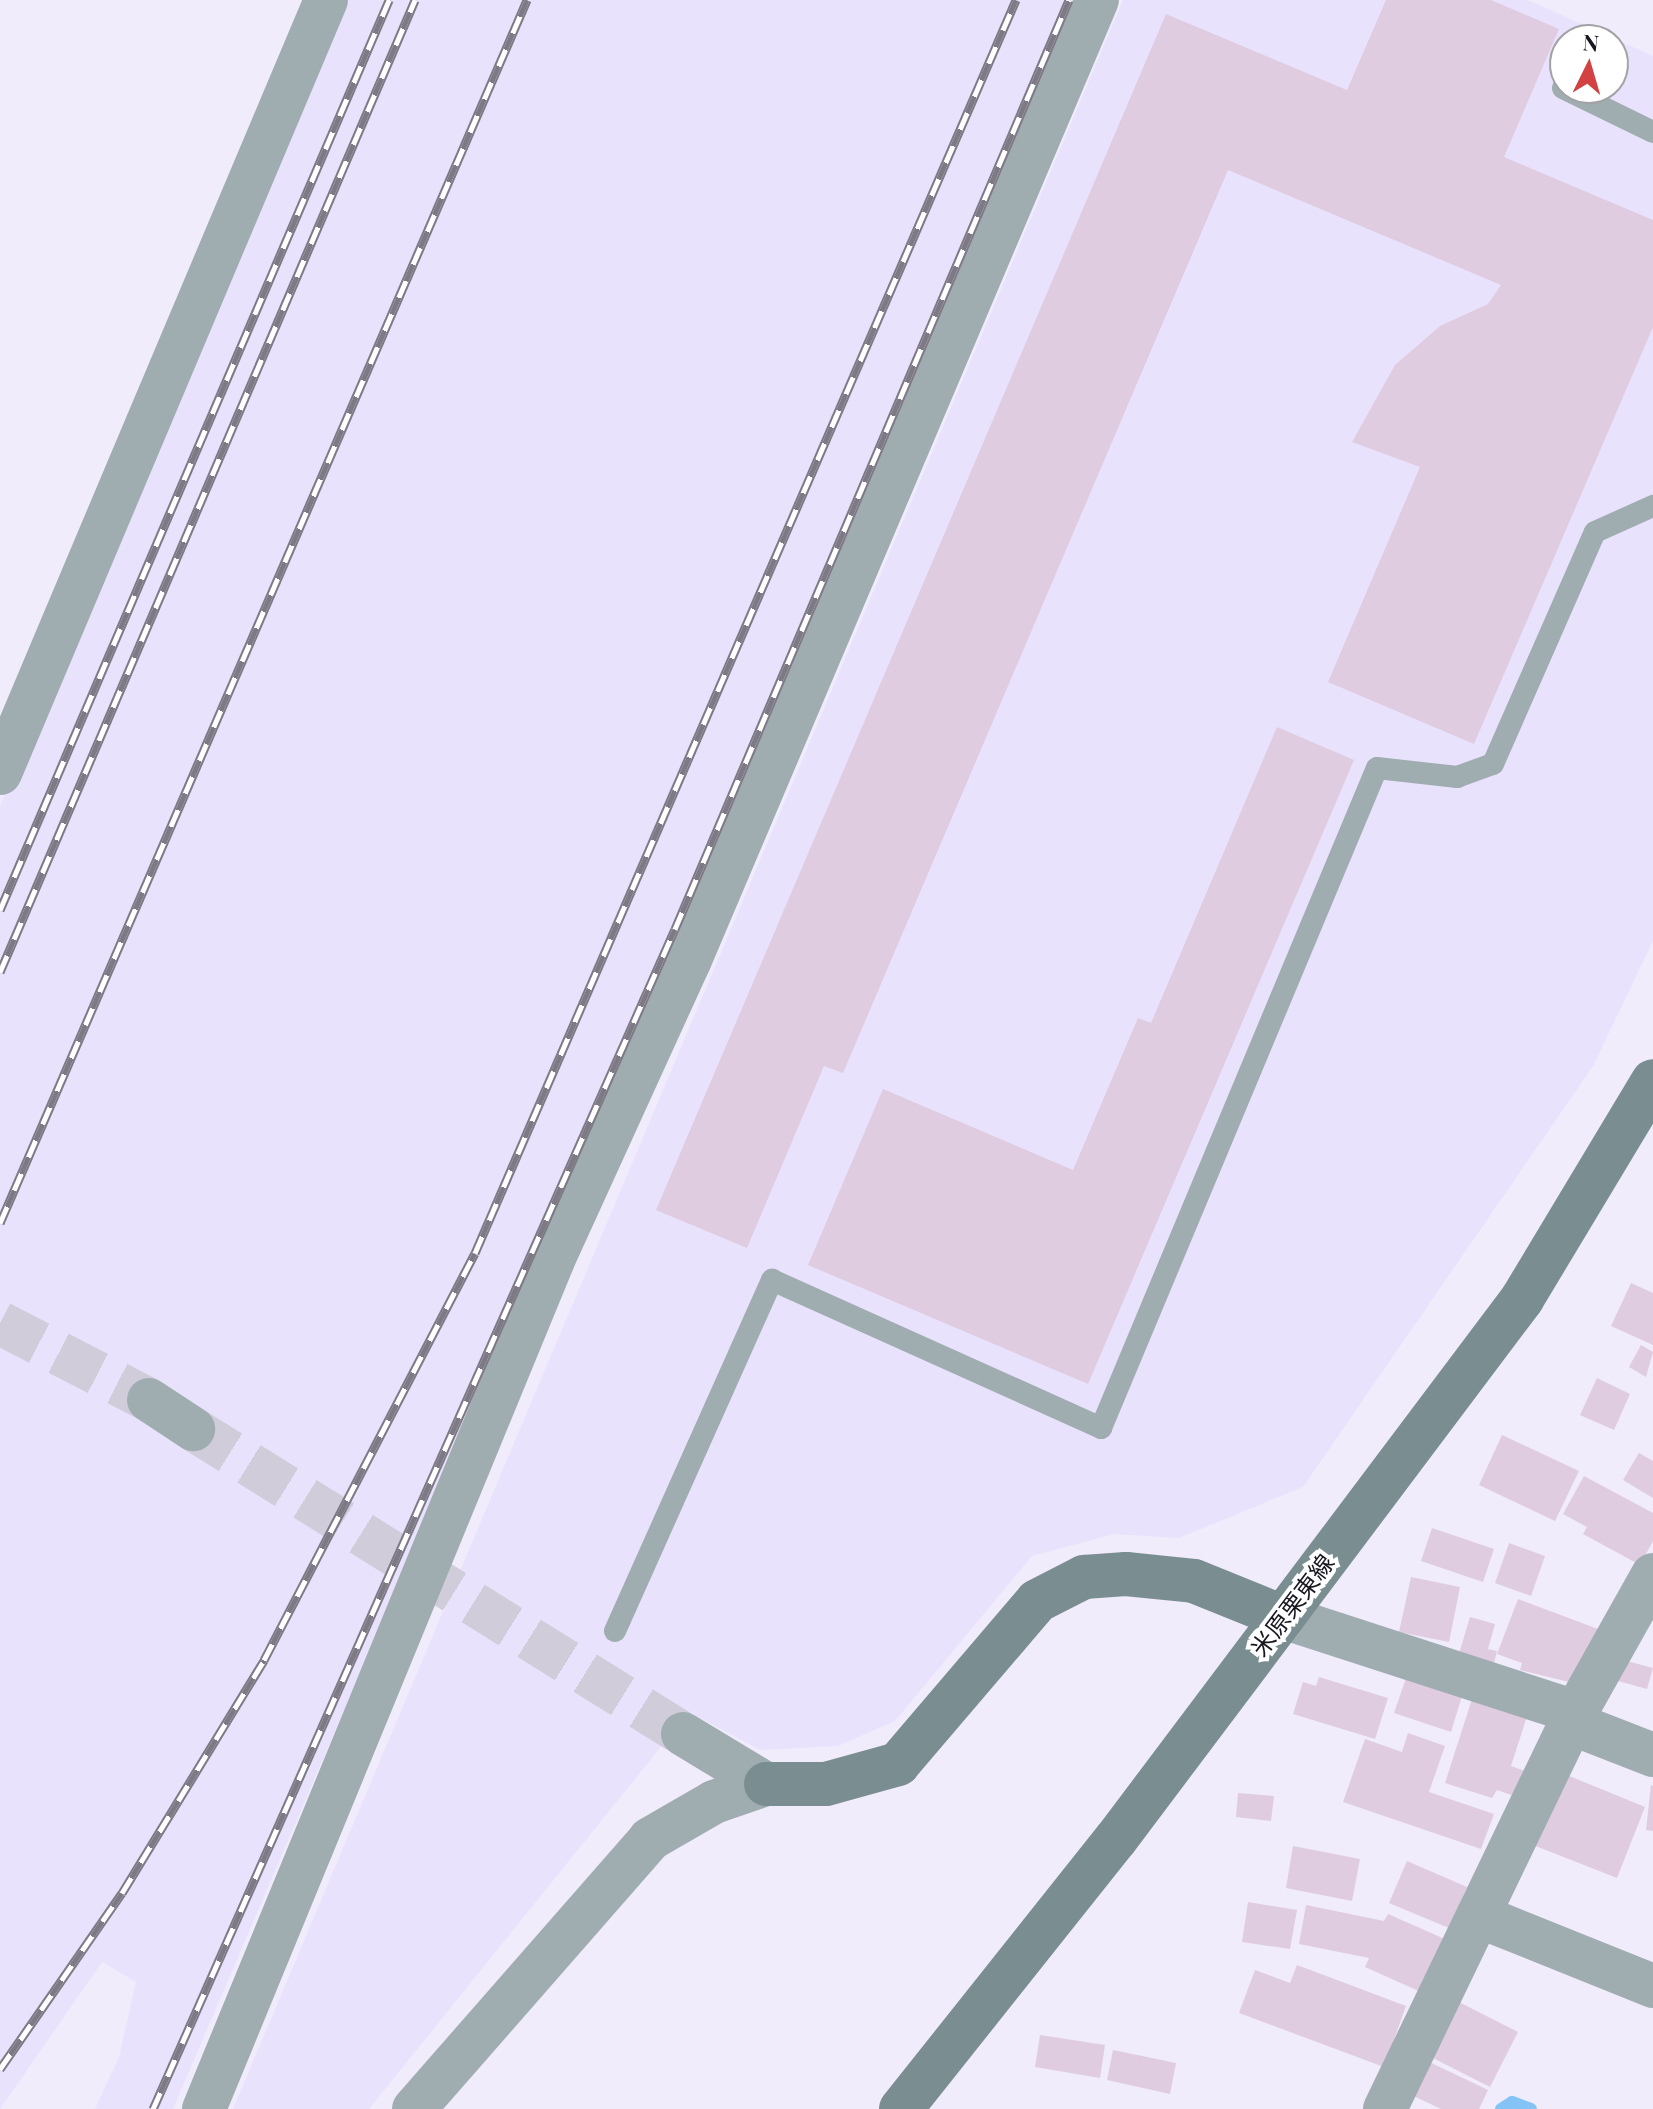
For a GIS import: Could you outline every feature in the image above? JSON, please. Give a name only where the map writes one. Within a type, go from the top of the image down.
[{"type":"main road","name":"米原栗東線","points":[[901,2109],[1116,1839],[1522,1299],[1653,1081]]},
{"type":"main road","points":[[766,1784],[826,1784],[898,1764],[1037,1601],[1084,1577],[1126,1574],[1194,1581],[1283,1617]]},
{"type":"street","points":[[0,773],[326,0]]},
{"type":"street","points":[[204,2109],[553,1260],[689,962],[1097,0]]},
{"type":"street","points":[[149,1400],[193,1429]]},
{"type":"street","points":[[1385,2109],[1573,1717],[1653,1575]]},
{"type":"street","points":[[1283,1617],[1573,1717],[1653,1755]]},
{"type":"street","points":[[683,1734],[766,1784]]},
{"type":"street","points":[[414,2109],[650,1839],[714,1802],[766,1784]]},
{"type":"street","points":[[1479,1916],[1653,1986]]},
{"type":"lane","points":[[1596,104],[1653,132]]},
{"type":"lane","points":[[615,1631],[772,1280],[1101,1428],[1377,768],[1457,777],[1493,764],[1595,532],[1653,506]]},
{"type":"shaded area","points":[[349,0],[1077,0],[173,2109],[95,2109],[119,2057],[136,1982],[102,1962],[0,2109],[0,806]]},
{"type":"shaded area","points":[[1123,0],[1528,0],[1582,24],[1549,24],[1549,104],[1629,104],[1629,45],[1653,56],[1653,941],[1593,1066],[1303,1487],[1179,1538],[1114,1534],[1032,1556],[895,1721],[838,1746],[760,1750],[689,1712],[369,2109],[233,2109]]},
{"type":"building","points":[[1386,0],[1491,0],[1549,25],[1549,52],[1504,157],[1653,220],[1653,327],[1474,744],[1328,682],[1420,467],[1352,442],[1395,365],[1440,326],[1488,304],[1501,285],[1228,170],[843,1073],[824,1066],[747,1248],[656,1210],[1166,14],[1347,90]]},
{"type":"building","points":[[1277,727],[1354,760],[1088,1384],[808,1265],[883,1089],[1073,1170],[1138,1018],[1151,1023]]},
{"type":"building","points":[[1631,1283],[1653,1293],[1653,1345],[1611,1326]]},
{"type":"building","points":[[1641,1345],[1653,1352],[1646,1377],[1629,1367]]},
{"type":"building","points":[[1597,1378],[1630,1394],[1614,1430],[1580,1415]]},
{"type":"building","points":[[1502,1435],[1579,1471],[1555,1521],[1479,1485]]},
{"type":"building","points":[[1639,1453],[1653,1461],[1653,1498],[1623,1480]]},
{"type":"building","points":[[1584,1476],[1653,1513],[1653,1541],[1640,1565],[1583,1534],[1587,1527],[1563,1514]]},
{"type":"building","points":[[1432,1528],[1494,1549],[1483,1582],[1421,1561]]},
{"type":"building","points":[[1509,1543],[1545,1556],[1531,1596],[1495,1583]]},
{"type":"building","points":[[1411,1577],[1460,1587],[1449,1642],[1399,1632]]},
{"type":"building","points":[[1518,1599],[1598,1629],[1577,1684],[1520,1670],[1522,1663],[1497,1654]]},
{"type":"building","points":[[1470,1617],[1495,1624],[1488,1649],[1497,1651],[1493,1667],[1458,1657]]},
{"type":"building","points":[[1616,1658],[1653,1668],[1647,1689],[1611,1679]]},
{"type":"building","points":[[1319,1677],[1388,1698],[1375,1739],[1293,1714],[1303,1682],[1316,1686]]},
{"type":"building","points":[[1406,1678],[1462,1696],[1451,1732],[1394,1713]]},
{"type":"building","points":[[1472,1699],[1527,1716],[1511,1766],[1525,1771],[1517,1797],[1497,1790],[1492,1798],[1445,1783]]},
{"type":"building","points":[[1408,1733],[1445,1746],[1429,1792],[1494,1814],[1481,1849],[1343,1802],[1365,1739],[1402,1752]]},
{"type":"building","points":[[1562,1773],[1645,1807],[1617,1878],[1533,1845]]},
{"type":"building","points":[[1653,1786],[1653,1831],[1646,1830]]},
{"type":"building","points":[[1238,1793],[1274,1796],[1271,1821],[1236,1817]]},
{"type":"building","points":[[1293,1846],[1360,1859],[1352,1901],[1286,1888]]},
{"type":"building","points":[[1407,1861],[1467,1887],[1449,1928],[1389,1903]]},
{"type":"building","points":[[1248,1902],[1297,1910],[1290,1949],[1242,1942]]},
{"type":"building","points":[[1306,1905],[1384,1921],[1388,1914],[1447,1940],[1423,1993],[1365,1967],[1369,1958],[1299,1944]]},
{"type":"building","points":[[1297,1965],[1406,2006],[1384,2067],[1239,2013],[1255,1970],[1290,1983]]},
{"type":"building","points":[[1451,1998],[1518,2032],[1490,2087],[1423,2053]]},
{"type":"building","points":[[1040,2035],[1105,2045],[1100,2078],[1035,2067]]},
{"type":"building","points":[[1113,2050],[1176,2063],[1170,2094],[1107,2080]]},
{"type":"building","points":[[1421,2058],[1488,2090],[1479,2109],[1441,2109],[1405,2092]]},
{"type":"waterway","points":[[1501,2109],[1512,2102],[1531,2109]]},
{"type":"tunnel","points":[[0,1323],[149,1400]]},
{"type":"tunnel","points":[[193,1429],[683,1734]]},
{"type":"railway","points":[[0,910],[389,0]]},
{"type":"railway","points":[[0,972],[415,0]]},
{"type":"railway","points":[[0,1223],[527,0]]},
{"type":"railway","points":[[0,2069],[122,1893],[264,1660],[475,1253],[1016,0]]},
{"type":"railway","points":[[153,2109],[675,929],[1069,0]]}]
